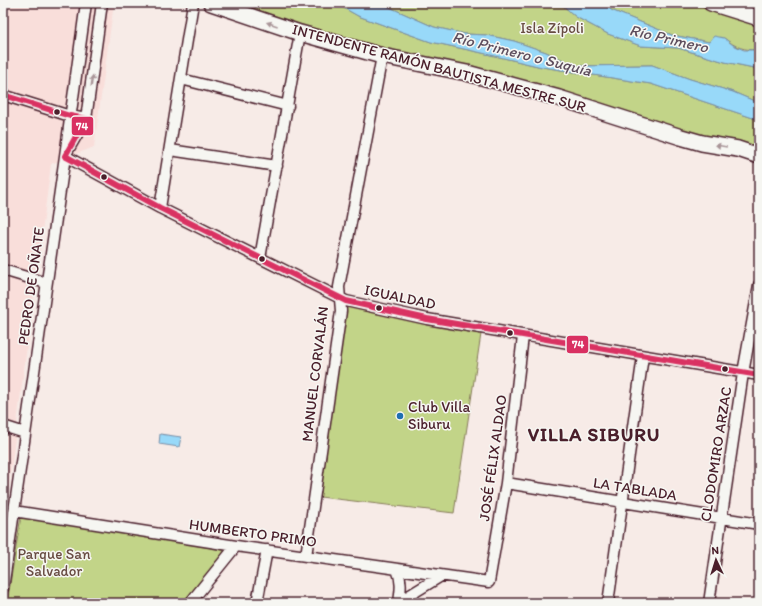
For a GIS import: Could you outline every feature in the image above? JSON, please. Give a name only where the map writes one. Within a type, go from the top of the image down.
[{"type":"main road","name":"INTENDENTE RAMÓN BAUTISTA MESTRE SUR","points":[[211,3],[300,33],[382,56],[467,72],[558,98],[681,137],[702,143],[744,151],[759,156]]},
{"type":"main road","points":[[711,3],[759,18]]},
{"type":"street","name":"PEDRO DE OÑATE","points":[[3,588],[86,3]]},
{"type":"street","name":"PEDRO DE OÑATE","points":[[65,156],[86,119],[102,3]]},
{"type":"street","points":[[160,208],[193,3]]},
{"type":"street","points":[[260,258],[300,33]]},
{"type":"street","name":"MANUEL CORVALÁN","points":[[306,556],[341,311],[339,287],[382,56]]},
{"type":"street","points":[[181,79],[288,106]]},
{"type":"street","points":[[3,95],[70,116],[86,119]]},
{"type":"street","points":[[170,150],[276,166]]},
{"type":"street","name":"IGUALDAD","points":[[65,156],[160,208],[340,299],[427,319],[759,375]]},
{"type":"street","points":[[3,270],[46,283]]},
{"type":"street","name":"CLODOMIRO ARZAC","points":[[709,603],[743,373],[759,286]]},
{"type":"street","name":"JOSÉ FÉLIX ALDAO","points":[[489,582],[506,483],[523,336]]},
{"type":"street","points":[[608,603],[644,356]]},
{"type":"street","points":[[3,426],[25,433]]},
{"type":"street","name":"LA TABLADA","points":[[506,483],[759,524]]},
{"type":"street","name":"HUMBERTO PRIMO","points":[[14,511],[236,546],[489,582]]},
{"type":"street","points":[[190,603],[236,546]]},
{"type":"street","points":[[257,603],[267,550]]},
{"type":"street","points":[[397,569],[401,578],[402,588],[398,602]]},
{"type":"street","points":[[398,602],[441,576]]},
{"type":"shaded area","points":[[3,3],[114,3],[94,147],[51,164],[3,529]]},
{"type":"green space","points":[[211,3],[335,3],[358,16],[431,42],[542,67],[651,84],[759,120],[759,156]]},
{"type":"green space","name":"Isla Zípoli","points":[[380,3],[560,3],[576,17],[608,34],[641,46],[678,48],[725,62],[759,69],[759,103],[733,92],[690,79],[652,65],[576,66],[546,52],[514,41],[486,35],[465,34],[434,27]]},
{"type":"green space","points":[[603,3],[711,3],[759,18],[759,50],[740,48],[724,38],[709,42],[672,35],[611,10]]},
{"type":"green space","name":"Club Villa Siburu","points":[[346,306],[481,334],[454,513],[320,497]]},
{"type":"green space","name":"Parque San Salvador","points":[[21,516],[229,551],[182,603],[7,603]]},
{"type":"water","name":"Río Primero o Suquía","points":[[335,3],[380,3],[434,27],[465,34],[486,35],[514,41],[546,52],[576,66],[652,65],[690,79],[733,92],[759,103],[759,120],[651,84],[542,67],[431,42],[358,16]]},
{"type":"water","name":"Río Primero","points":[[560,3],[603,3],[611,10],[672,35],[709,42],[714,36],[724,38],[733,45],[744,50],[759,50],[759,69],[725,62],[678,48],[641,46],[608,34],[576,17]]},
{"type":"water","points":[[160,434],[181,437],[179,447],[159,444]]},
{"type":"transit line","name":"74","points":[[3,95],[70,116],[86,119],[65,156]]},
{"type":"transit line","name":"74","points":[[65,156],[160,208],[346,301],[427,319],[759,375]]},
{"type":"place","name":"Club Villa Siburu","points":[[400,416]]},
{"type":"district","name":"VILLA SIBURU","points":[[594,434]]}]
